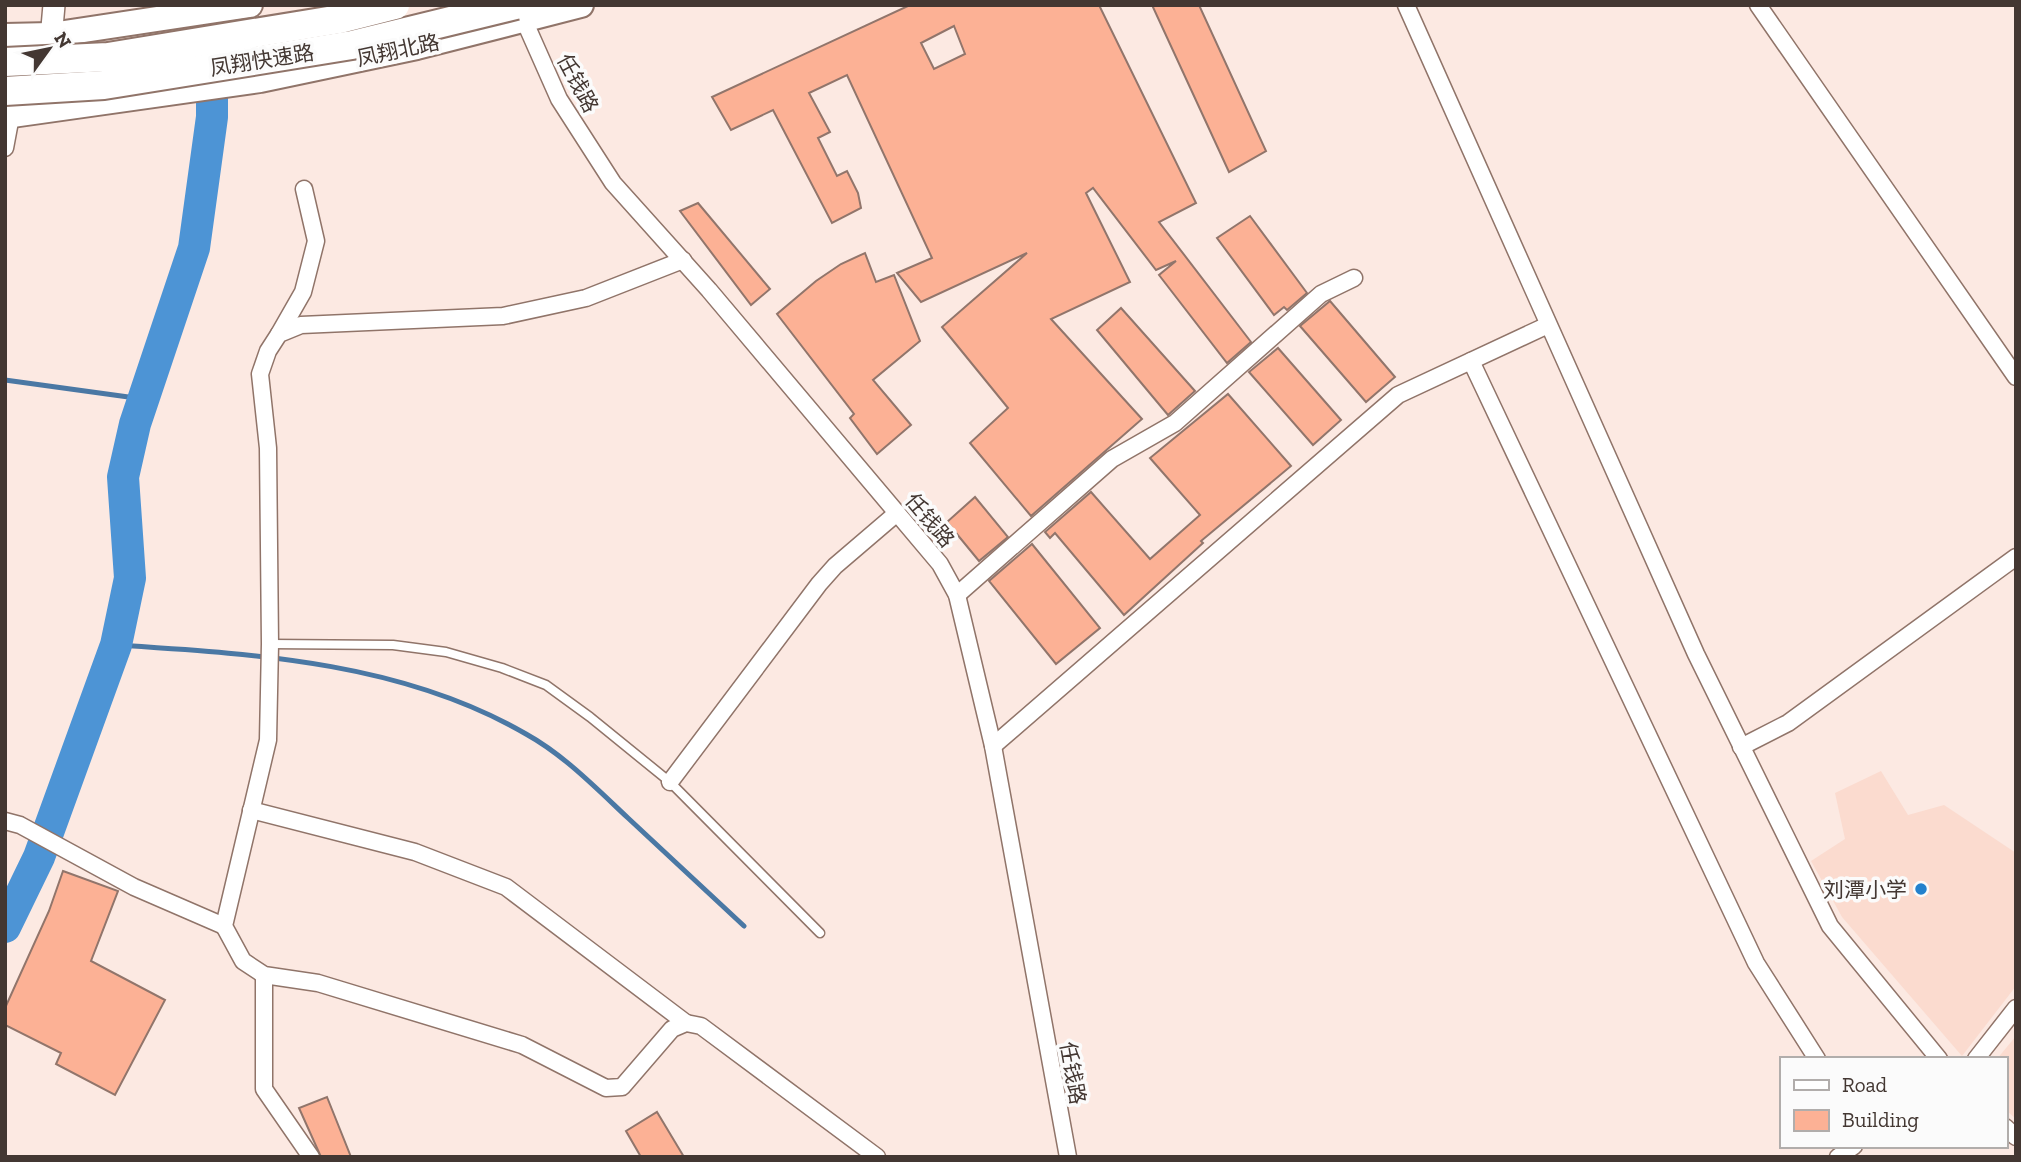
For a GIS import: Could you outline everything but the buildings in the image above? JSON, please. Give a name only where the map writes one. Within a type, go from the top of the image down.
[{"type":"highway","name":"凤翔快速路","points":[[5,62],[108,57],[340,19],[395,5]]},
{"type":"highway","name":"凤翔快速路","points":[[7,108],[104,85],[352,45],[520,13]]},
{"type":"main road","points":[[5,36],[51,35],[250,5]]},
{"type":"main road","name":"凤翔北路","points":[[7,108],[43,111],[260,80],[417,47],[520,13],[581,5]]},
{"type":"street","points":[[43,111],[54,5]]},
{"type":"street","points":[[1406,5],[1690,642],[1830,926],[1938,1057]]},
{"type":"street","points":[[1758,5],[2016,377]]},
{"type":"street","name":"任钱路","points":[[520,13],[559,99],[613,183],[683,260],[940,564],[957,595],[993,746],[1068,1157]]},
{"type":"street","points":[[5,148],[7,108]]},
{"type":"street","points":[[224,926],[268,740],[268,448],[260,374],[268,351],[303,292],[316,241],[304,189]]},
{"type":"street","points":[[279,334],[301,325],[503,316],[586,298],[683,260]]},
{"type":"street","points":[[957,595],[1112,459],[1175,423],[1321,294],[1354,278]]},
{"type":"street","points":[[993,746],[1398,395],[1548,325]]},
{"type":"street","points":[[1471,361],[1756,963],[1816,1057]]},
{"type":"street","points":[[670,782],[819,584],[835,566],[897,513]]},
{"type":"street","points":[[1741,747],[1788,723],[2016,557]]},
{"type":"street","points":[[251,810],[415,852],[506,887],[686,1023],[701,1026],[877,1157]]},
{"type":"street","points":[[13,823],[90,864],[224,926],[243,961],[264,975],[318,984],[522,1045],[606,1088],[622,1087],[672,1029],[686,1023]]},
{"type":"street","points":[[264,975],[264,1089],[311,1157]]},
{"type":"street","points":[[1978,1057],[2016,1008]]},
{"type":"lane","points":[[270,644],[394,645],[446,652],[502,668],[546,685],[670,782],[820,933]]},
{"type":"shaded area","name":"刘潭小学","points":[[1881,771],[1908,815],[1944,805],[2016,853],[2016,986],[1962,1056],[1842,917],[1811,861],[1845,839],[1835,793]]},
{"type":"shaded area","points":[[2016,1036],[2016,1119],[2007,1111],[2007,1057],[1999,1057]]},
{"type":"waterway","points":[[5,927],[39,857],[116,645],[130,578],[123,477],[135,424],[194,248],[212,117],[212,5]]},
{"type":"waterway","points":[[5,380],[143,399]]},
{"type":"waterway","points":[[116,645],[275,658],[327,666],[429,691],[479,710],[540,742],[567,762],[744,926]]},
{"type":"place","name":"刘潭小学","points":[[1921,889]]}]
